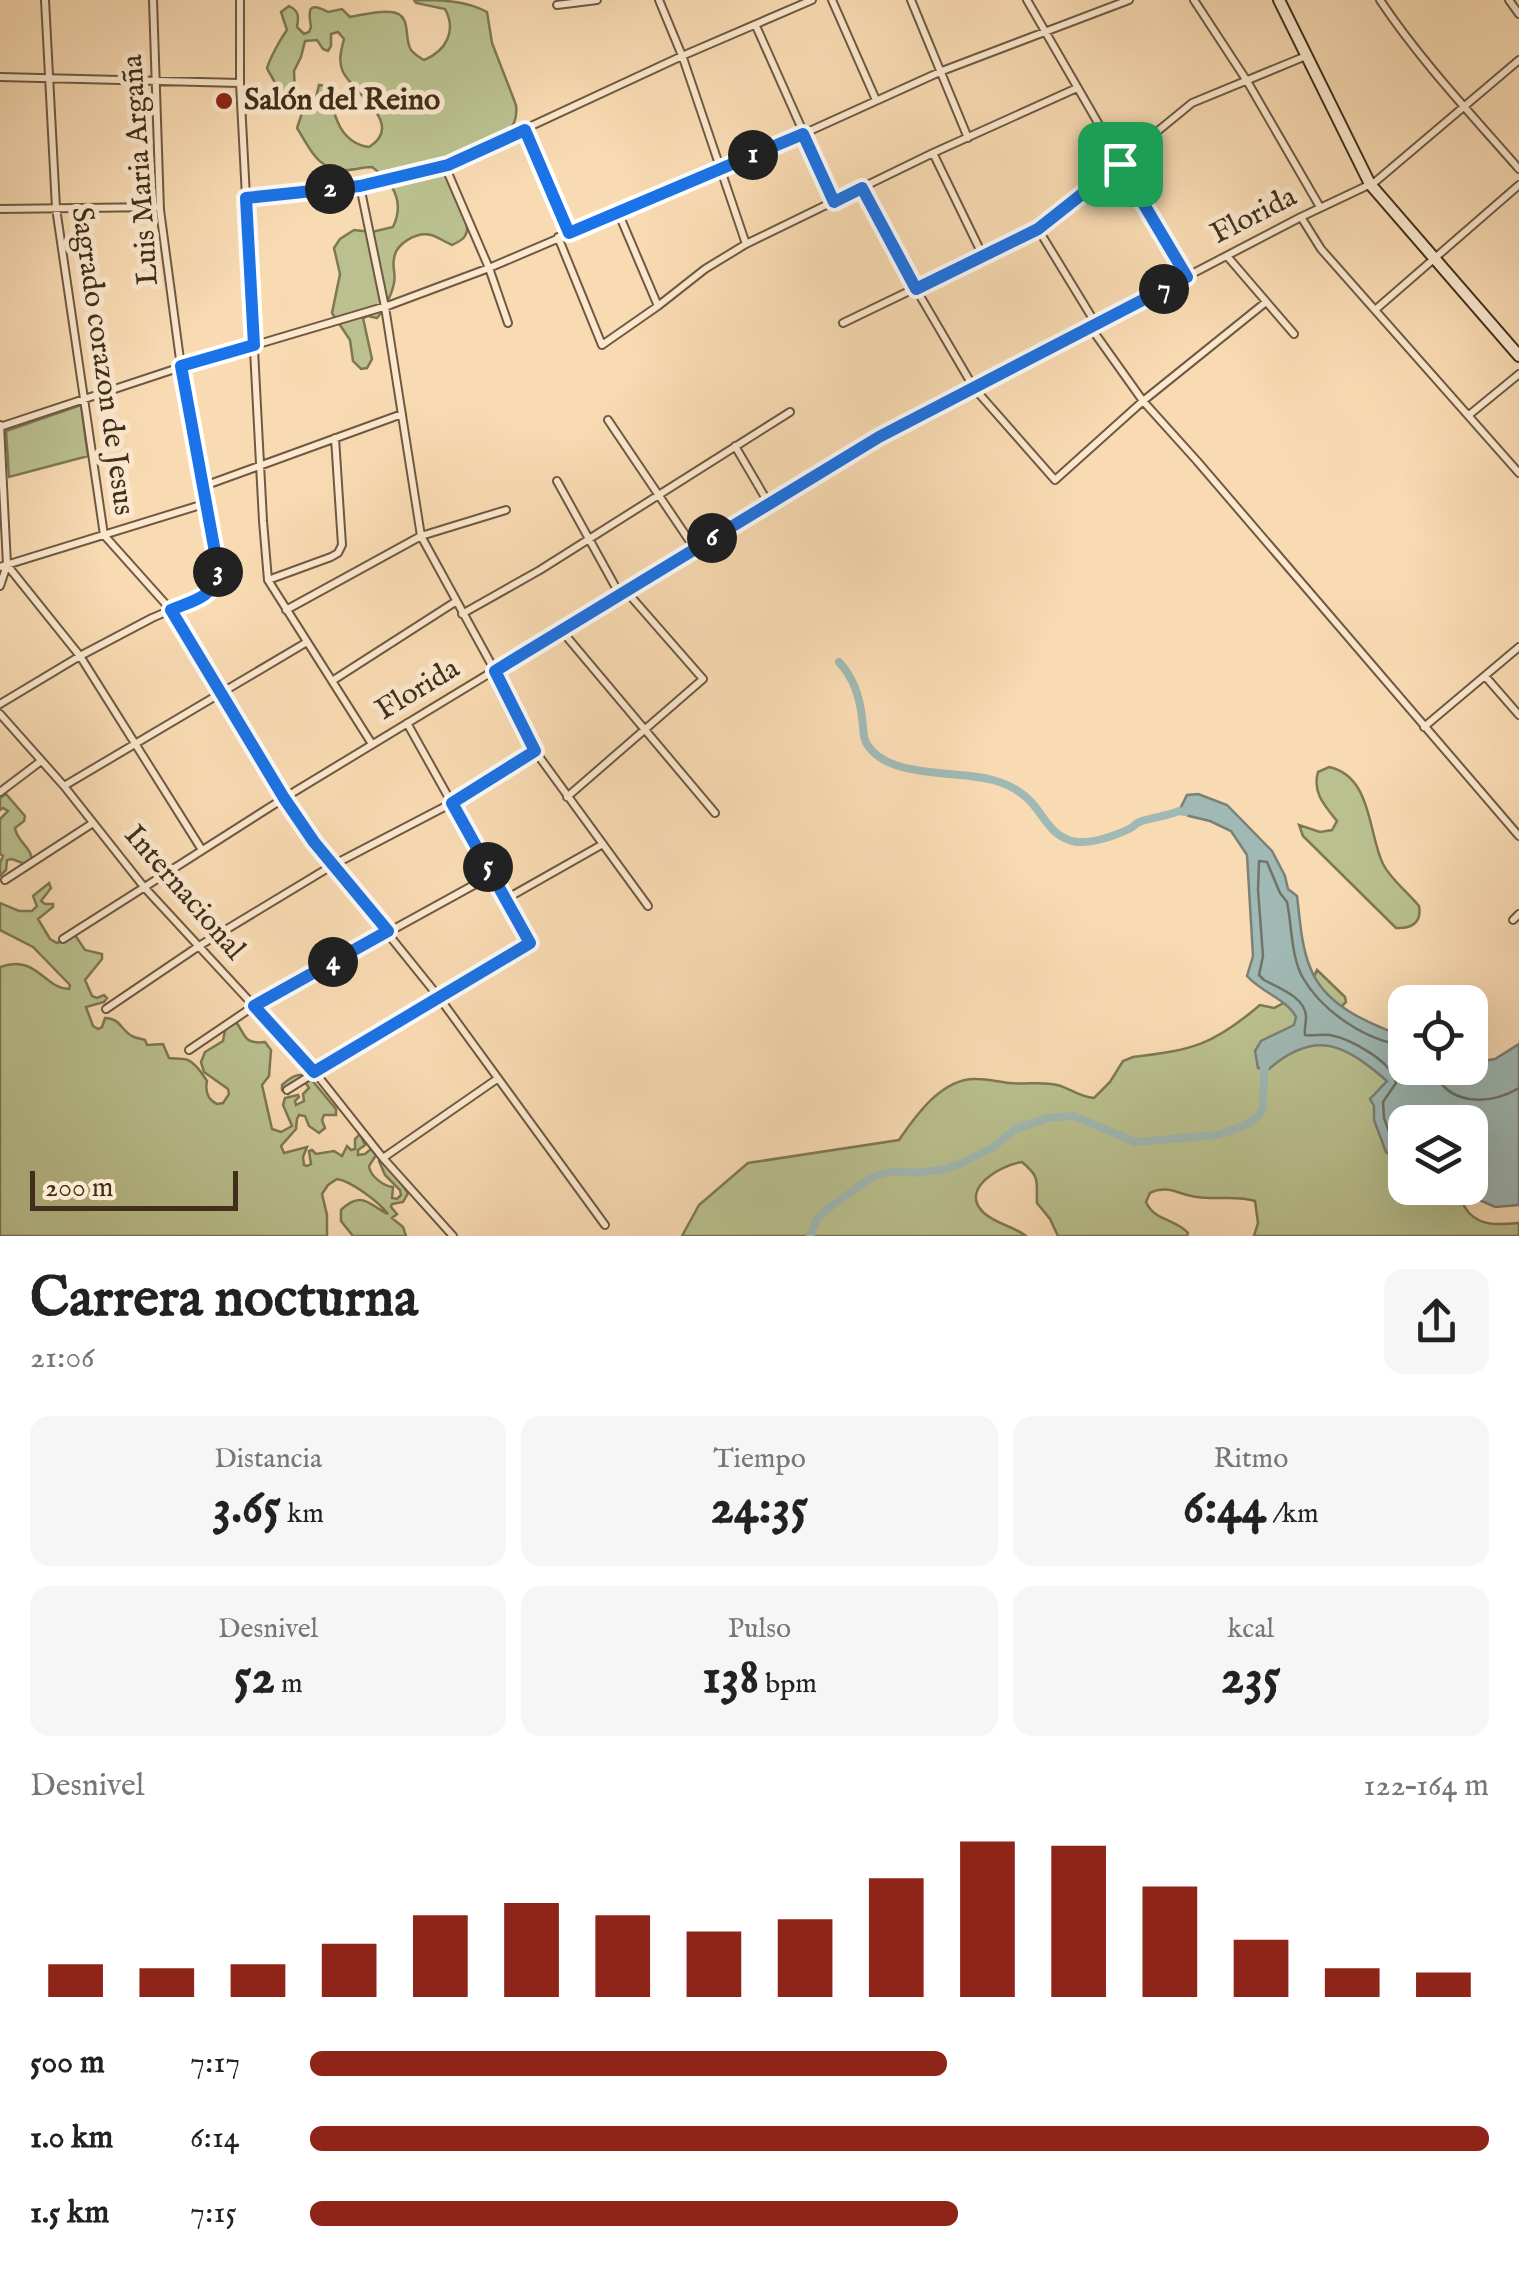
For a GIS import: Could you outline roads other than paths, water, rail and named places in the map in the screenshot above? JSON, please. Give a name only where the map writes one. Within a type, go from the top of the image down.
[{"type":"street","name":"Sagrado corazon de Jesus","points":[[45,0],[56,208],[104,535],[171,610],[314,842],[438,996],[605,1225]]},
{"type":"street","name":"Luis Maria Argaña","points":[[154,0],[160,206],[181,366],[219,574],[208,594],[171,610]]},
{"type":"street","points":[[240,0],[240,83],[268,580],[372,744]]},
{"type":"street","points":[[557,5],[597,0]]},
{"type":"street","points":[[659,0],[746,244]]},
{"type":"street","points":[[246,198],[360,186],[448,165],[812,0]]},
{"type":"street","points":[[832,0],[876,100]]},
{"type":"street","points":[[911,0],[968,138]]},
{"type":"street","points":[[1027,0],[1187,277]]},
{"type":"street","points":[[0,586],[0,426],[181,366],[385,307],[489,268],[942,71],[1129,0]]},
{"type":"street","points":[[1194,0],[1247,81],[1320,207]]},
{"type":"street","points":[[1279,0],[1370,184],[1519,356]]},
{"type":"street","points":[[1380,0],[1519,168]]},
{"type":"street","points":[[1509,0],[1519,14]]},
{"type":"street","points":[[756,26],[834,202]]},
{"type":"street","points":[[843,323],[1038,229],[1192,103],[1306,56]]},
{"type":"street","name":"Florida","points":[[64,938],[284,798],[879,437],[1370,184],[1519,60]]},
{"type":"street","points":[[0,76],[240,83]]},
{"type":"street","points":[[558,237],[602,345],[705,269],[746,244],[1077,88]]},
{"type":"street","points":[[525,130],[569,233]]},
{"type":"street","points":[[933,154],[984,256]]},
{"type":"street","points":[[448,165],[445,166],[508,323]]},
{"type":"street","points":[[1375,310],[1519,185]]},
{"type":"street","points":[[360,186],[385,307],[420,536],[535,751],[648,906]]},
{"type":"street","points":[[862,188],[974,388],[1055,480],[1143,401],[1266,302]]},
{"type":"street","points":[[0,209],[160,206]]},
{"type":"street","points":[[618,212],[658,306]]},
{"type":"street","points":[[1301,217],[1321,249],[1519,473]]},
{"type":"street","points":[[1038,229],[1093,326],[1143,401],[1519,836]]},
{"type":"street","points":[[1227,256],[1294,334]]},
{"type":"street","points":[[1469,415],[1519,374]]},
{"type":"street","points":[[462,614],[540,570],[790,412]]},
{"type":"street","points":[[204,486],[402,414]]},
{"type":"street","points":[[608,420],[695,549]]},
{"type":"street","points":[[268,580],[332,557],[342,545],[334,438]]},
{"type":"street","points":[[735,446],[769,504]]},
{"type":"street","points":[[557,481],[623,593],[703,679],[567,798]]},
{"type":"street","points":[[3,566],[207,503]]},
{"type":"street","points":[[286,610],[420,536],[506,510]]},
{"type":"street","points":[[3,566],[80,656],[202,850]]},
{"type":"street","points":[[332,681],[455,602]]},
{"type":"street","points":[[0,704],[80,656],[171,610]]},
{"type":"street","points":[[561,630],[715,813]]},
{"type":"street","points":[[64,786],[307,642]]},
{"type":"street","points":[[1424,727],[1519,647]]},
{"type":"street","points":[[1485,676],[1519,715]]},
{"type":"street","name":"Internacional","points":[[0,714],[64,786],[144,887],[314,1072],[453,1236]]},
{"type":"street","points":[[287,1090],[530,943],[407,723]]},
{"type":"street","points":[[106,1009],[199,946],[334,865],[452,803],[535,751]]},
{"type":"street","points":[[0,792],[41,761]]},
{"type":"street","points":[[5,880],[94,824]]},
{"type":"street","points":[[506,899],[603,844]]},
{"type":"street","points":[[189,1050],[254,1006],[492,874]]},
{"type":"street","points":[[383,1158],[497,1079]]},
{"type":"water","points":[[1198,794],[1227,805],[1272,851],[1288,889],[1297,896],[1305,950],[1317,981],[1337,1003],[1388,1030],[1388,1085],[1488,1085],[1488,1060],[1519,1044],[1519,1205],[1488,1204],[1488,1105],[1388,1105],[1388,1153],[1370,1099],[1387,1081],[1357,1058],[1330,1046],[1316,1045],[1286,1056],[1269,1069],[1258,1068],[1255,1051],[1261,1041],[1294,1025],[1296,1017],[1287,1005],[1247,976],[1253,956],[1247,855],[1231,831],[1179,811],[1187,795]]},
{"type":"waterway","points":[[839,662],[858,695],[867,744],[893,764],[1004,784],[1028,799],[1056,833],[1077,842],[1103,838],[1142,821],[1185,812]]},
{"type":"waterway","points":[[810,1236],[826,1210],[872,1177],[894,1171],[941,1170],[960,1164],[992,1148],[1015,1129],[1048,1118],[1074,1116],[1135,1142],[1217,1135],[1244,1126],[1263,1109],[1264,1069],[1268,1061]]},
{"type":"place","name":"Salón del Reino","points":[[224,101]]}]
